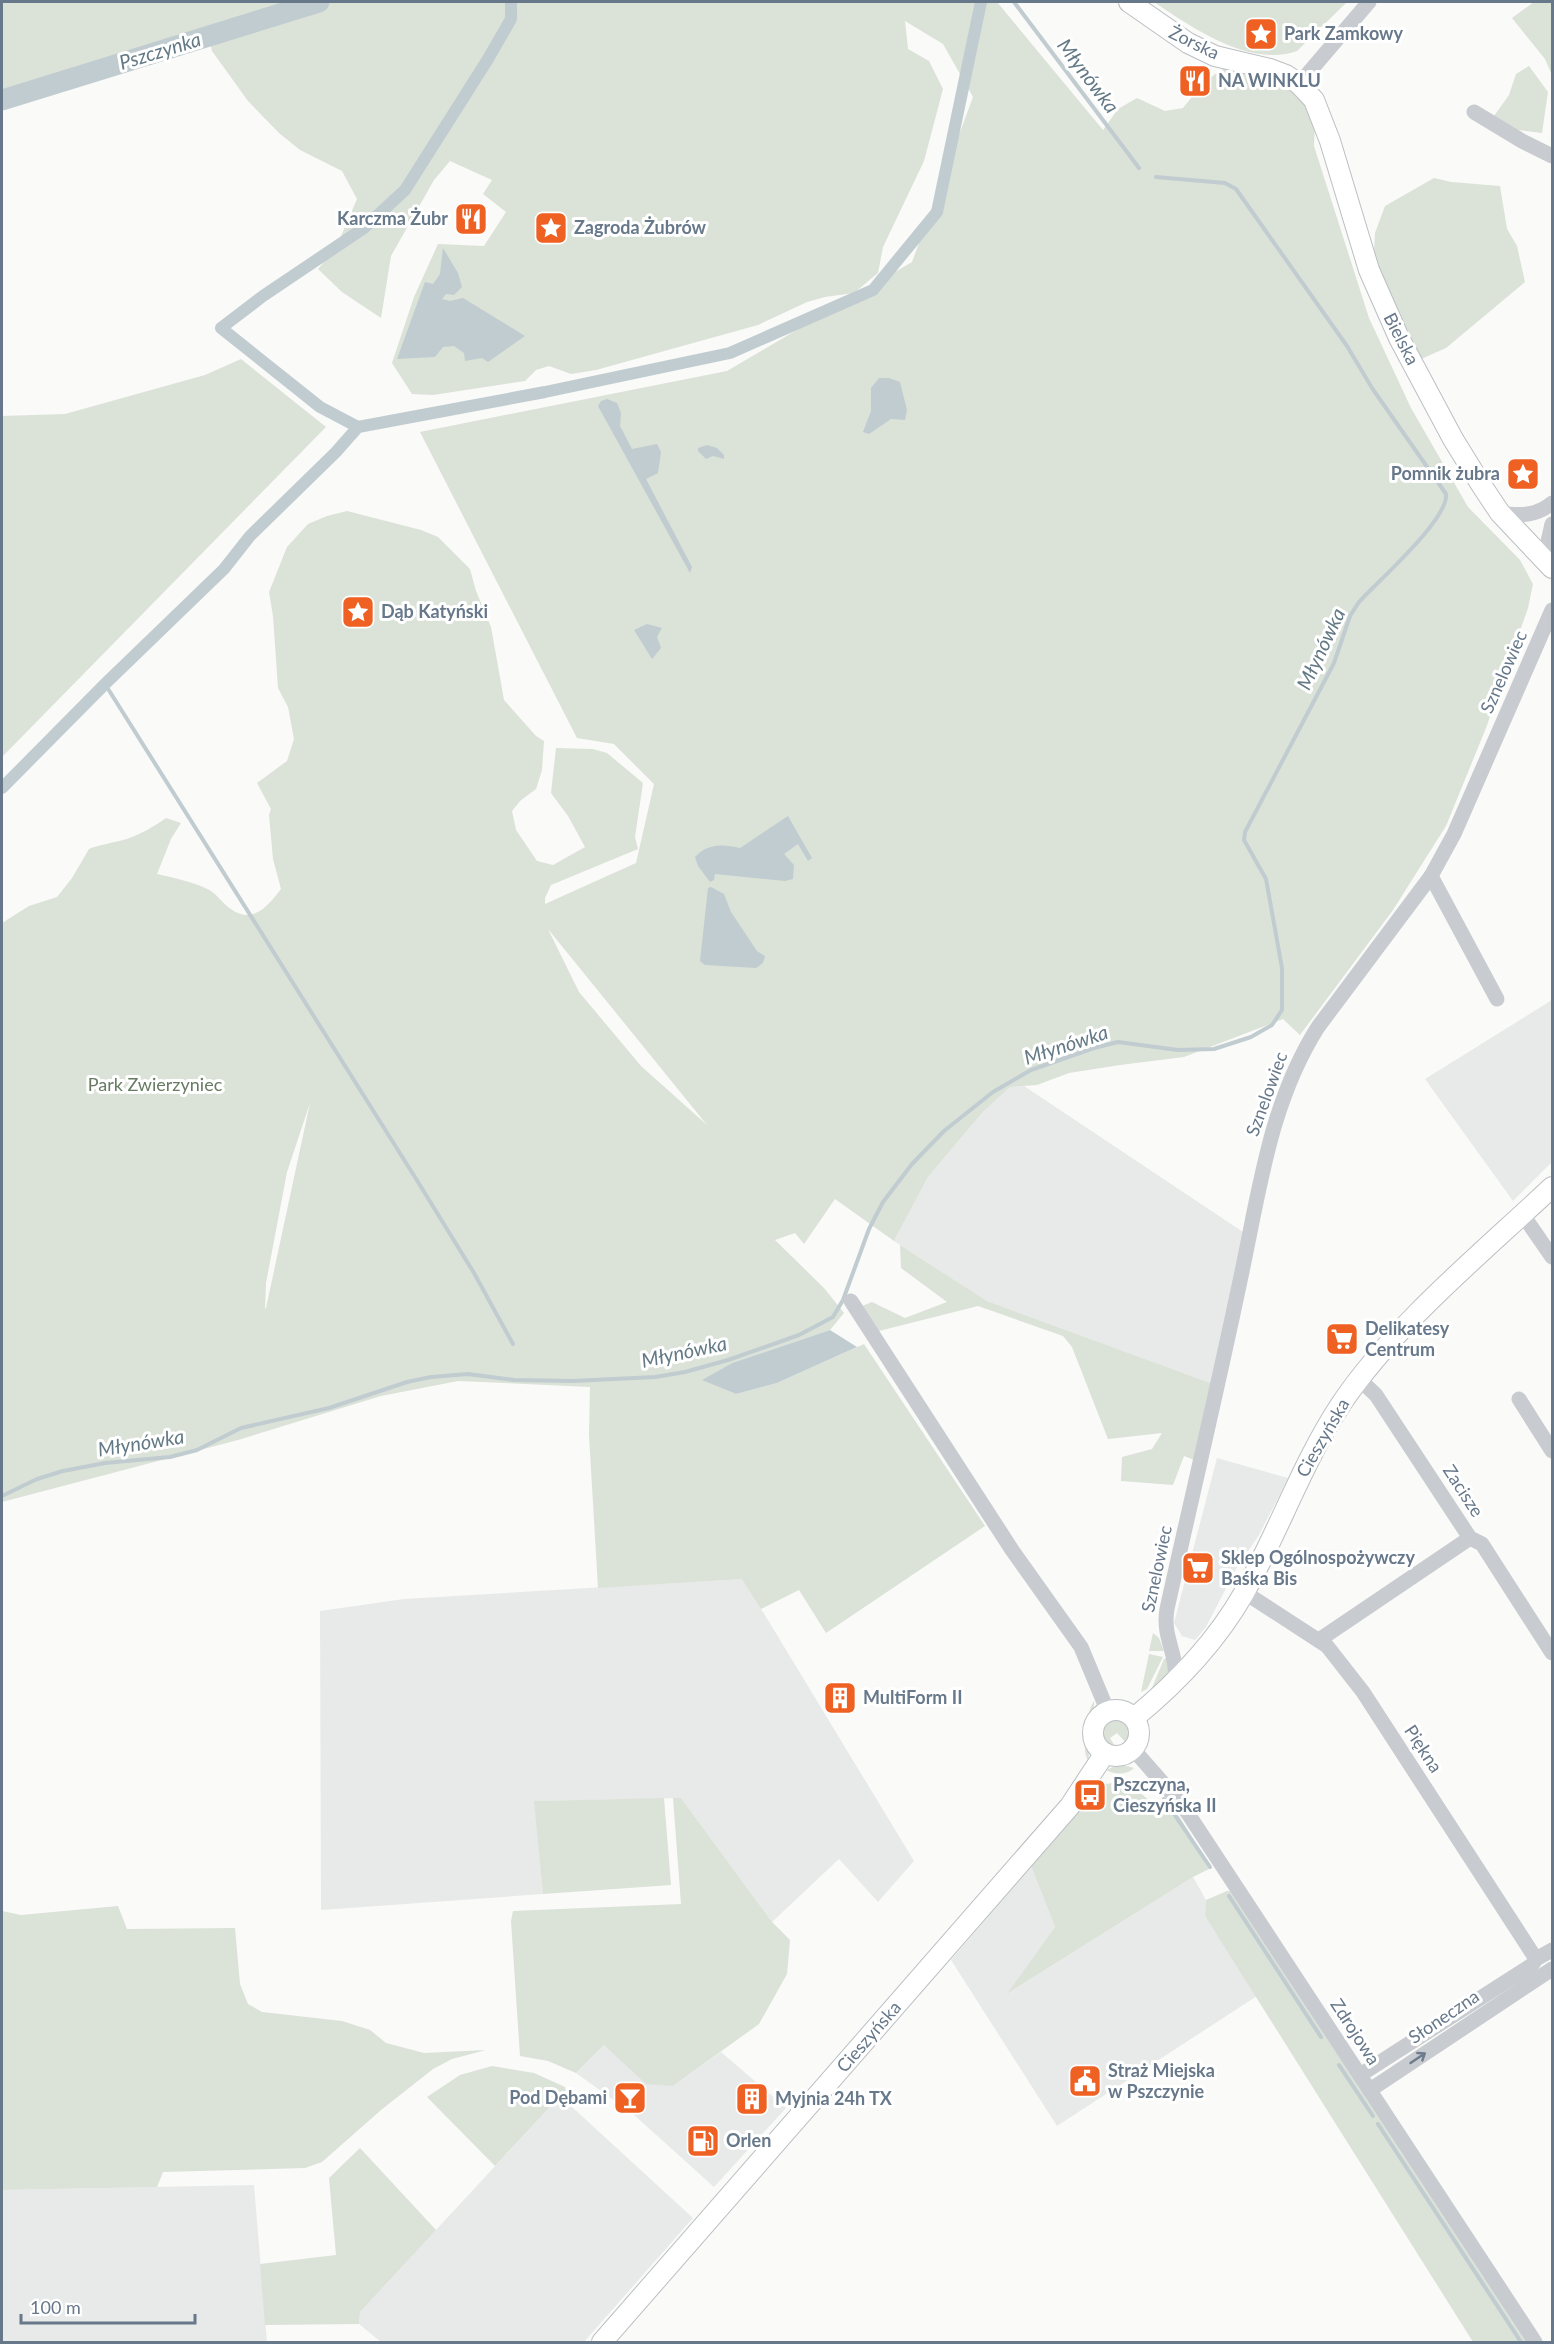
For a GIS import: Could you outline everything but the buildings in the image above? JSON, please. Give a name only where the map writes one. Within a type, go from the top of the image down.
[{"type":"main road","name":"Żorska","points":[[1129,2],[1178,38],[1196,48],[1215,56],[1270,69],[1299,84]]},
{"type":"main road","name":"Bielska","points":[[1299,84],[1314,100],[1321,115],[1370,270],[1391,321],[1453,439],[1500,513],[1548,564]]},
{"type":"main road","name":"Cieszyńska","points":[[1134,1718],[1203,1652],[1244,1592],[1315,1448],[1359,1379],[1417,1315],[1552,1187]]},
{"type":"main road","points":[[1123,1711],[1134,1718],[1139,1735],[1133,1749],[1119,1756],[1105,1753],[1096,1743],[1093,1731],[1100,1717],[1108,1712],[1123,1711]]},
{"type":"main road","name":"Cieszyńska","points":[[602,2343],[1070,1806],[1105,1753]]},
{"type":"street","points":[[1299,84],[1369,2]]},
{"type":"street","points":[[1474,112],[1552,156]]},
{"type":"street","points":[[1500,513],[1532,514],[1552,503]]},
{"type":"street","points":[[1548,564],[1552,524]]},
{"type":"street","name":"Sznelowiec","points":[[1175,1681],[1176,1663],[1166,1631],[1168,1608],[1241,1280],[1262,1169],[1277,1114],[1303,1050],[1431,876],[1454,834],[1552,610]]},
{"type":"street","points":[[1431,876],[1497,999]]},
{"type":"street","points":[[1523,1215],[1552,1257]]},
{"type":"street","points":[[851,1301],[1012,1550],[1081,1647],[1108,1712]]},
{"type":"street","name":"Zacisze","points":[[1359,1379],[1376,1395],[1470,1538],[1482,1544],[1552,1653]]},
{"type":"street","points":[[1519,1399],[1552,1451]]},
{"type":"street","points":[[1319,1640],[1470,1538]]},
{"type":"street","name":"Piękna","points":[[1244,1592],[1327,1646],[1363,1692],[1545,1968]]},
{"type":"street","points":[[1171,1647],[1203,1652]]},
{"type":"street","name":"Zdrojowa","points":[[1133,1749],[1183,1806],[1535,2343]]},
{"type":"street","name":"Słoneczna","points":[[1360,2075],[1545,1968]]},
{"type":"street","name":"Słoneczna","points":[[1370,2090],[1545,1968]]},
{"type":"shaded area","points":[[443,248],[458,273],[462,287],[454,295],[446,294],[442,299],[450,301],[463,298],[525,336],[488,362],[482,358],[465,361],[464,353],[454,346],[443,347],[435,357],[397,359],[425,282],[433,284],[440,274]]},
{"type":"shaded area","points":[[879,378],[889,378],[900,382],[907,410],[905,420],[891,419],[869,434],[863,432],[871,411],[871,388]]},
{"type":"shaded area","points":[[607,399],[617,403],[621,413],[620,426],[632,449],[657,444],[661,452],[658,473],[646,479],[692,567],[690,573],[598,406],[601,401]]},
{"type":"shaded area","points":[[707,445],[717,448],[724,455],[724,459],[713,456],[706,459],[698,448]]},
{"type":"shaded area","points":[[647,624],[662,628],[657,637],[661,648],[652,659],[634,630]]},
{"type":"shaded area","points":[[788,816],[812,858],[808,861],[798,844],[784,854],[794,865],[793,879],[785,881],[715,874],[714,880],[710,882],[698,866],[695,857],[705,849],[722,845],[740,848]]},
{"type":"shaded area","points":[[711,887],[724,894],[731,912],[757,951],[765,956],[763,963],[756,968],[705,965],[700,961],[708,888]]},
{"type":"shaded area","points":[[1552,1000],[1552,1162],[1513,1201],[1425,1079]]},
{"type":"shaded area","points":[[1024,1086],[1243,1232],[1216,1385],[987,1301],[894,1241],[928,1177],[982,1113],[1010,1087]]},
{"type":"shaded area","points":[[830,1330],[857,1347],[777,1383],[736,1394],[702,1380],[732,1363]]},
{"type":"shaded area","points":[[1217,1458],[1288,1478],[1259,1535],[1236,1569],[1206,1627],[1195,1640],[1182,1636],[1174,1623]]},
{"type":"shaded area","name":"MultiForm II","points":[[743,1579],[914,1861],[878,1902],[839,1859],[772,1922],[681,1798],[535,1801],[543,1894],[321,1910],[320,1611],[404,1599]]},
{"type":"shaded area","points":[[1031,1866],[1055,1927],[1009,1993],[1193,1877],[1206,1900],[1205,1916],[1257,1996],[1057,2126],[951,1960]]},
{"type":"shaded area","points":[[604,2045],[673,2086],[721,2052],[786,2108],[714,2187],[633,2114],[576,2073]]},
{"type":"shaded area","points":[[560,2096],[693,2218],[584,2342],[381,2342],[359,2324],[360,2312]]},
{"type":"shaded area","points":[[254,2185],[267,2342],[2,2342],[2,2190]]},
{"type":"green space","name":"Park Zwierzyniec","points":[[2,2],[997,2],[1103,130],[1118,109],[1137,98],[1165,111],[1183,108],[1207,81],[1218,72],[1228,68],[1244,70],[1290,89],[1304,101],[1309,109],[1314,124],[1314,146],[1369,318],[1411,408],[1468,507],[1520,560],[1533,584],[1528,608],[1486,728],[1446,826],[1393,910],[1300,1035],[1283,1019],[1184,1057],[1069,1073],[1037,1085],[1010,1087],[982,1113],[928,1177],[894,1241],[835,1199],[804,1244],[795,1233],[775,1240],[824,1288],[844,1313],[830,1330],[732,1363],[703,1380],[736,1394],[777,1383],[864,1344],[985,1526],[826,1633],[799,1590],[761,1609],[742,1579],[598,1588],[589,1435],[590,1387],[458,1381],[381,1396],[238,1440],[2,1502],[2,923],[29,906],[57,897],[72,878],[89,849],[132,837],[166,818],[181,823],[171,839],[157,874],[205,888],[228,907],[244,915],[258,912],[276,896],[281,889],[273,859],[269,815],[271,809],[257,783],[287,761],[294,739],[288,707],[278,688],[269,592],[287,547],[308,524],[347,511],[421,530],[438,537],[470,569],[476,591],[491,627],[504,700],[536,736],[544,741],[542,770],[536,789],[520,801],[512,811],[516,830],[537,861],[553,865],[585,847],[568,816],[551,793],[556,748],[593,749],[607,753],[643,783],[635,837],[638,849],[551,885],[545,898],[545,904],[636,863],[654,784],[614,744],[577,738],[420,432],[727,371],[912,262],[973,97],[943,44],[905,21],[908,49],[929,61],[943,89],[924,161],[883,247],[878,273],[854,293],[807,302],[758,325],[596,370],[571,374],[549,366],[536,370],[525,381],[433,395],[412,394],[392,363],[414,297],[438,244],[484,246],[506,212],[483,194],[492,180],[450,161],[434,180],[391,256],[381,318],[342,292],[318,269],[336,248],[357,199],[342,171],[300,150],[279,133],[248,101],[212,51],[208,33],[180,37],[2,94]],"holes":[[[548,929],[707,1125],[641,1066],[579,992]],[[310,1103],[266,1308],[265,1309],[266,1283],[287,1172]]]},
{"type":"green space","name":"Park Zamkowy","points":[[1154,2],[1347,2],[1297,51],[1279,55],[1241,50],[1222,42],[1185,23]]},
{"type":"green space","points":[[1534,2],[1552,2],[1552,75],[1545,59],[1512,18]]},
{"type":"green space","points":[[1529,66],[1548,92],[1542,133],[1518,130],[1494,116],[1509,95],[1516,74]]},
{"type":"green space","points":[[1434,178],[1451,182],[1500,186],[1507,229],[1517,246],[1525,282],[1446,348],[1421,359],[1380,271],[1374,253],[1375,233],[1385,206]]},
{"type":"green space","points":[[241,359],[326,427],[2,757],[2,416],[65,414],[205,375]]},
{"type":"green space","points":[[900,1245],[987,1301],[1216,1385],[1197,1461],[1184,1456],[1173,1485],[1121,1481],[1122,1457],[1152,1449],[1162,1433],[1108,1439],[1072,1347],[1063,1336],[978,1306],[875,1332],[862,1306],[872,1302],[905,1318],[947,1302],[901,1268]]},
{"type":"green space","points":[[1153,1633],[1159,1638],[1164,1651],[1149,1651]]},
{"type":"green space","points":[[1149,1654],[1163,1657],[1147,1689],[1141,1692]]},
{"type":"green space","points":[[1168,1657],[1171,1672],[1149,1695],[1164,1659]]},
{"type":"green space","points":[[1094,1701],[1089,1730],[1088,1760],[1085,1749],[1086,1730],[1089,1712]]},
{"type":"green space","points":[[1117,1719],[1128,1724],[1131,1733],[1126,1743],[1117,1733],[1110,1738],[1116,1748],[1107,1744],[1102,1734],[1106,1724]]},
{"type":"green space","points":[[1120,1764],[1134,1768],[1120,1774],[1106,1770]]},
{"type":"green space","points":[[1124,1779],[1151,1802],[1179,1816],[1211,1868],[1193,1877],[1007,1994],[1055,1927],[1031,1866],[1102,1782],[1108,1784]]},
{"type":"green space","points":[[664,1798],[671,1885],[543,1894],[534,1801]]},
{"type":"green space","points":[[673,1798],[681,1798],[772,1922],[790,1940],[787,1974],[759,2024],[673,2086],[646,2084],[604,2045],[576,2073],[548,2061],[520,2056],[511,1921],[513,1911],[681,1904]]},
{"type":"green space","points":[[1230,1891],[1526,2342],[1473,2342],[1205,1916],[1206,1900]]},
{"type":"green space","points":[[118,1906],[127,1929],[235,1928],[240,1984],[248,2004],[262,2012],[342,2021],[370,2030],[386,2043],[424,2053],[486,2050],[452,2059],[433,2069],[381,2110],[322,2162],[305,2168],[163,2172],[157,2187],[2,2190],[2,1911],[21,1915]]},
{"type":"green space","points":[[492,2066],[534,2073],[565,2087],[568,2102],[560,2096],[495,2166],[427,2097],[460,2075]]},
{"type":"green space","points":[[360,2148],[436,2230],[360,2312],[359,2324],[265,2325],[260,2264],[336,2255],[329,2178]]},
{"type":"waterway","name":"Pszczynka","points":[[2,100],[319,2]]},
{"type":"waterway","points":[[358,427],[320,407],[221,328],[263,296],[364,228],[405,190],[511,19],[511,2]]},
{"type":"waterway","points":[[2,788],[224,569],[250,536],[336,452],[358,427],[545,392],[730,353],[873,290],[937,212],[981,2]]},
{"type":"waterway","name":"Młynówka","points":[[1014,2],[1139,168]]},
{"type":"waterway","name":"Młynówka","points":[[2,1496],[37,1479],[63,1471],[105,1463],[170,1457],[197,1450],[241,1428],[329,1408],[407,1382],[431,1377],[468,1374],[514,1380],[573,1381],[655,1377],[685,1372],[728,1360],[799,1335],[833,1317],[843,1300],[869,1229],[883,1202],[912,1164],[944,1131],[993,1092],[1031,1070],[1118,1042],[1178,1050],[1214,1049],[1251,1037],[1272,1025],[1282,1010],[1282,968],[1266,879],[1244,840],[1245,832],[1334,663],[1350,616],[1359,602],[1425,534],[1444,505],[1446,494],[1372,388],[1347,346],[1236,189],[1225,183],[1156,177]]},
{"type":"waterway","points":[[105,684],[418,1182],[474,1273],[513,1344]]},
{"type":"waterway","points":[[1164,1799],[1210,1867]]},
{"type":"waterway","points":[[1229,1896],[1321,2037]]},
{"type":"waterway","points":[[1339,2065],[1373,2116]]},
{"type":"waterway","points":[[1378,2124],[1521,2342]]},
{"type":"place","name":"Park Zamkowy","points":[[1261,34]]},
{"type":"place","name":"NA WINKLU","points":[[1195,81]]},
{"type":"place","name":"Karczma Żubr","points":[[471,219]]},
{"type":"place","name":"Zagroda Żubrów","points":[[551,228]]},
{"type":"place","name":"Pomnik żubra","points":[[1523,474]]},
{"type":"place","name":"Dąb Katyński","points":[[358,612]]},
{"type":"place","name":"Delikatesy Centrum","points":[[1342,1339]]},
{"type":"place","name":"Sklep Ogólnospożywczy Baśka Bis","points":[[1198,1568]]},
{"type":"place","name":"MultiForm II","points":[[840,1698]]},
{"type":"place","name":"Pszczyna, Cieszyńska II","points":[[1090,1795]]},
{"type":"place","name":"Straż Miejska w Pszczynie","points":[[1085,2081]]},
{"type":"place","name":"Pod Dębami","points":[[630,2098]]},
{"type":"place","name":"Myjnia 24h TX","points":[[752,2099]]},
{"type":"place","name":"Orlen","points":[[703,2141]]}]
